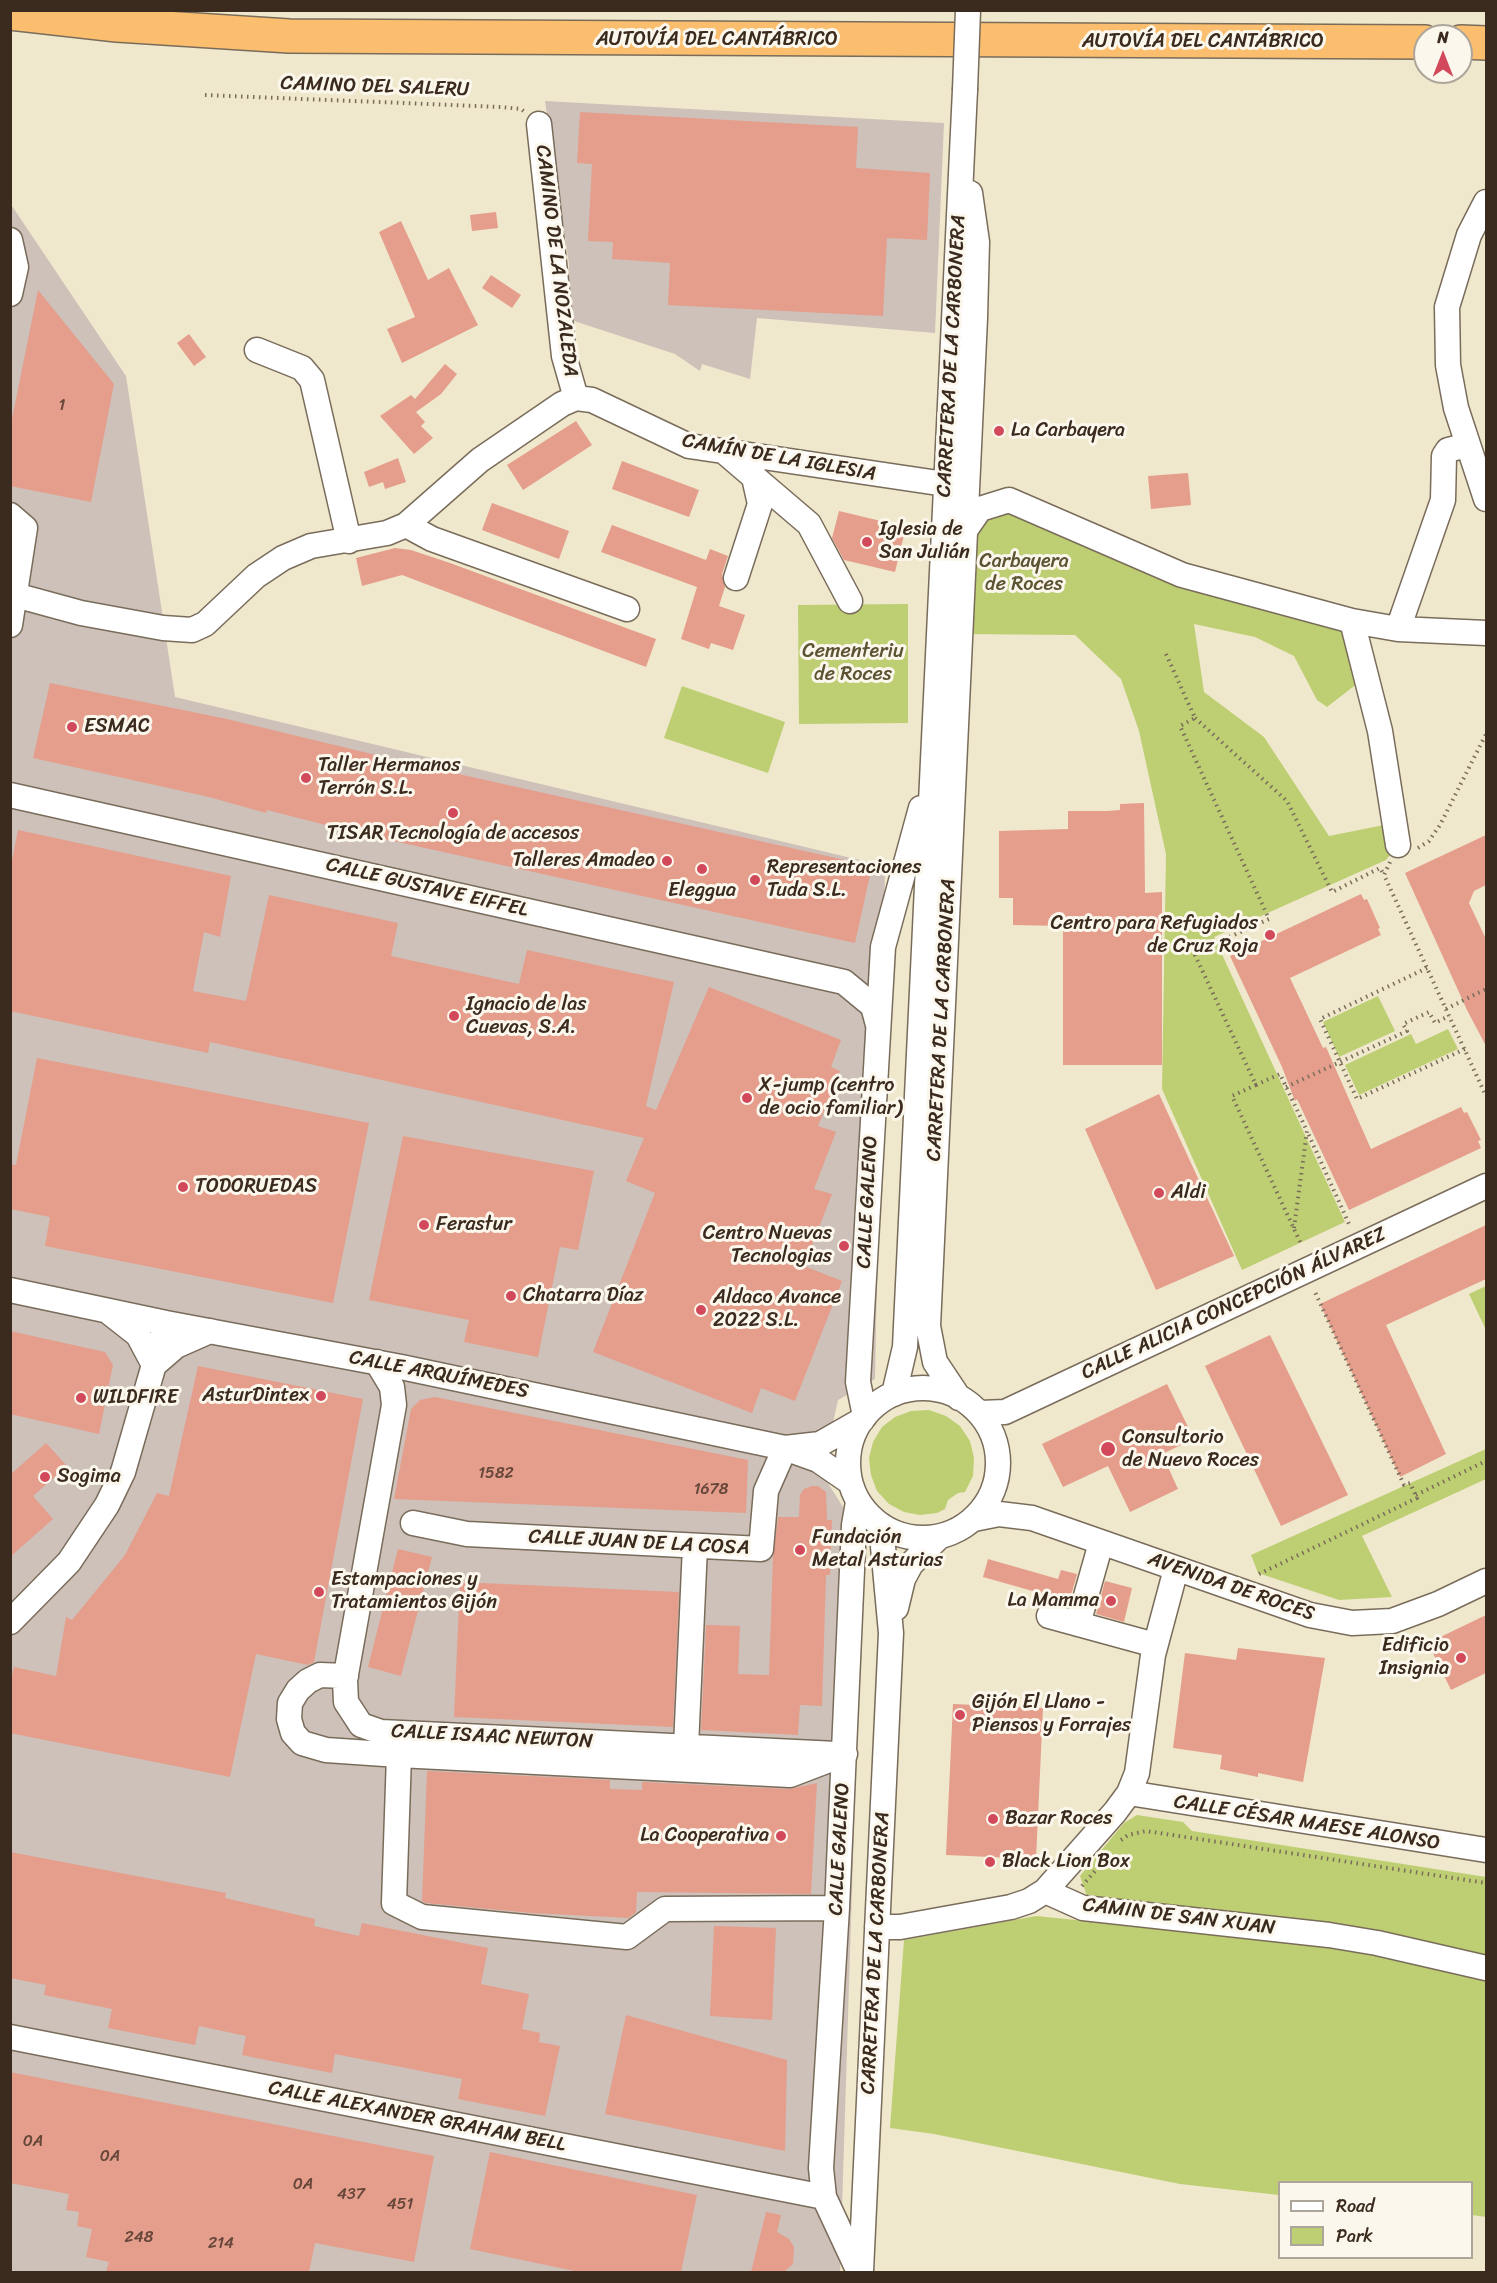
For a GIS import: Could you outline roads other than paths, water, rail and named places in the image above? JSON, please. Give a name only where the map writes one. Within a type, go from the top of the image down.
[{"type":"highway","name":"AUTOVÍA DEL CANTÁBRICO","points":[[10,13],[117,25],[289,36],[1413,42]]},
{"type":"highway","points":[[10,28],[116,39],[289,36]]},
{"type":"street","name":"CARRETERA DE LA CARBONERA","points":[[894,1394],[905,1347],[968,10]]},
{"type":"street","name":"CAMINO DE LA NOZALEDA","points":[[539,124],[564,356],[576,398]]},
{"type":"street","name":"CARRETERA DE LA CARBONERA","points":[[959,1398],[935,1362],[928,1326],[977,242],[962,144]]},
{"type":"street","points":[[1486,202],[1469,235],[1447,308],[1448,365],[1456,408],[1486,500]]},
{"type":"street","points":[[10,240],[16,267],[10,294]]},
{"type":"street","points":[[257,350],[302,368],[312,380],[349,541]]},
{"type":"street","name":"CAMÍN DE LA IGLESIA","points":[[576,398],[592,400],[689,446],[945,484]]},
{"type":"street","points":[[15,595],[81,613],[192,630],[205,624],[256,576],[283,558],[311,546],[387,533],[406,525],[480,460],[562,404],[576,398]]},
{"type":"street","points":[[1398,628],[1443,500],[1444,456],[1448,450],[1467,445]]},
{"type":"street","points":[[725,452],[753,473],[809,524],[850,601]]},
{"type":"street","points":[[736,578],[760,504],[753,473]]},
{"type":"street","points":[[964,532],[980,509],[1009,500],[1182,575],[1352,621],[1398,628],[1486,633]]},
{"type":"street","points":[[10,625],[15,595],[18,521]]},
{"type":"street","points":[[406,525],[432,539],[627,609]]},
{"type":"street","points":[[1352,621],[1380,731],[1398,845]]},
{"type":"street","name":"CALLE GALENO","points":[[863,1418],[858,1382],[883,947],[915,827],[931,777]]},
{"type":"street","name":"CALLE GUSTAVE EIFFEL","points":[[10,795],[844,982],[873,1006],[879,1025]]},
{"type":"street","points":[[844,982],[861,978],[873,968],[883,947]]},
{"type":"street","name":"CALLE ALICIA CONCEPCIÓN ÁLVAREZ","points":[[980,1413],[1005,1412],[1486,1186]]},
{"type":"street","name":"CALLE ARQUÍMEDES","points":[[10,1290],[166,1323],[431,1373],[785,1448],[820,1444],[863,1418]]},
{"type":"street","points":[[105,1310],[138,1335],[154,1365]]},
{"type":"street","points":[[10,1622],[69,1562],[107,1505],[123,1472],[166,1323]]},
{"type":"street","points":[[154,1365],[176,1346],[210,1331]]},
{"type":"street","name":"CALLE ISAAC NEWTON","points":[[377,1362],[392,1387],[394,1405],[346,1676],[346,1702],[361,1725],[381,1732],[845,1754]]},
{"type":"street","points":[[394,1405],[415,1381],[431,1373]]},
{"type":"street","name":"CALLE GALENO","points":[[838,1434],[858,1382]]},
{"type":"street","points":[[854,1492],[848,1459],[853,1436],[863,1418],[894,1394],[916,1388],[938,1390],[959,1398],[980,1413],[994,1438],[998,1467],[991,1496],[974,1519],[957,1530],[939,1537],[921,1552],[903,1579],[891,1634]]},
{"type":"street","points":[[785,1448],[818,1460],[854,1492],[881,1525],[908,1537],[939,1537]]},
{"type":"street","name":"CALLE JUAN DE LA COSA","points":[[413,1523],[467,1534],[761,1549],[766,1491],[785,1448]]},
{"type":"street","name":"CALLE GALENO","points":[[854,1492],[845,1754],[821,2168],[824,2197],[860,2272]]},
{"type":"street","name":"AVENIDA DE ROCES","points":[[974,1519],[1015,1514],[1310,1615],[1352,1623],[1392,1621],[1438,1604],[1486,1581]]},
{"type":"street","points":[[881,1525],[891,1634]]},
{"type":"street","points":[[1078,1624],[1101,1543]]},
{"type":"street","points":[[686,1747],[695,1546]]},
{"type":"street","points":[[877,1927],[900,1927],[1011,1907],[1029,1901],[1045,1891],[1129,1793],[1137,1773],[1142,1746],[1155,1645],[1176,1569]]},
{"type":"street","points":[[1049,1616],[1155,1645]]},
{"type":"street","name":"CARRETERA DE LA CARBONERA","points":[[860,2272],[891,1634]]},
{"type":"street","points":[[346,1676],[320,1676],[308,1681],[298,1690],[290,1703],[289,1719],[293,1733],[302,1743],[326,1750],[399,1755],[790,1775],[845,1754]]},
{"type":"street","points":[[399,1755],[394,1903],[422,1917],[627,1937],[665,1909],[837,1908]]},
{"type":"street","name":"CALLE CÉSAR MAESE ALONSO","points":[[1129,1793],[1486,1850]]},
{"type":"street","name":"CAMIN DE SAN XUAN","points":[[1045,1891],[1083,1908],[1348,1938],[1486,1968]]},
{"type":"street","name":"CALLE ALEXANDER GRAHAM BELL","points":[[10,2037],[824,2197]]},
{"type":"place","name":"La Carbayera","points":[[999,431]]},
{"type":"place","name":"Iglesia de San Julián","points":[[867,542]]},
{"type":"place","name":"ESMAC","points":[[72,727]]},
{"type":"place","name":"Taller Hermanos Terrón S.L.","points":[[306,778]]},
{"type":"place","name":"TISAR Tecnología de accesos","points":[[453,813]]},
{"type":"place","name":"Talleres Amadeo","points":[[667,861]]},
{"type":"place","name":"Eleggua","points":[[702,869]]},
{"type":"place","name":"Representaciones Tuda S.L.","points":[[755,880]]},
{"type":"place","name":"Centro para Refugiados de Cruz Roja","points":[[1270,935]]},
{"type":"place","name":"Ignacio de las Cuevas, S.A.","points":[[454,1016]]},
{"type":"place","name":"X-jump (centro de ocio familiar)","points":[[747,1098]]},
{"type":"place","name":"TODORUEDAS","points":[[183,1187]]},
{"type":"place","name":"Aldi","points":[[1159,1193]]},
{"type":"place","name":"Ferastur","points":[[424,1225]]},
{"type":"place","name":"Centro Nuevas Tecnologias","points":[[844,1246]]},
{"type":"place","name":"Chatarra Díaz","points":[[511,1296]]},
{"type":"place","name":"Aldaco Avance 2022 S.L.","points":[[701,1310]]},
{"type":"place","name":"AsturDintex","points":[[321,1396]]},
{"type":"place","name":"WILDFIRE","points":[[81,1398]]},
{"type":"place","name":"Consultorio de Nuevo Roces","points":[[1108,1449]]},
{"type":"place","name":"Sogima","points":[[45,1477]]},
{"type":"place","name":"Fundación Metal Asturias","points":[[800,1550]]},
{"type":"place","name":"Estampaciones y Tratamientos Gijón","points":[[319,1592]]},
{"type":"place","name":"La Mamma","points":[[1111,1601]]},
{"type":"place","name":"Edificio Insignia","points":[[1461,1658]]},
{"type":"place","name":"Gijón El Llano - Piensos y Forrajes","points":[[960,1715]]},
{"type":"place","name":"Bazar Roces","points":[[993,1819]]},
{"type":"place","name":"La Cooperativa","points":[[781,1836]]},
{"type":"place","name":"Black Lion Box","points":[[990,1862]]},
{"type":"park label","name":"Carbayera de Roces","points":[[1024,574]]},
{"type":"park label","name":"Cementeriu de Roces","points":[[853,664]]}]
